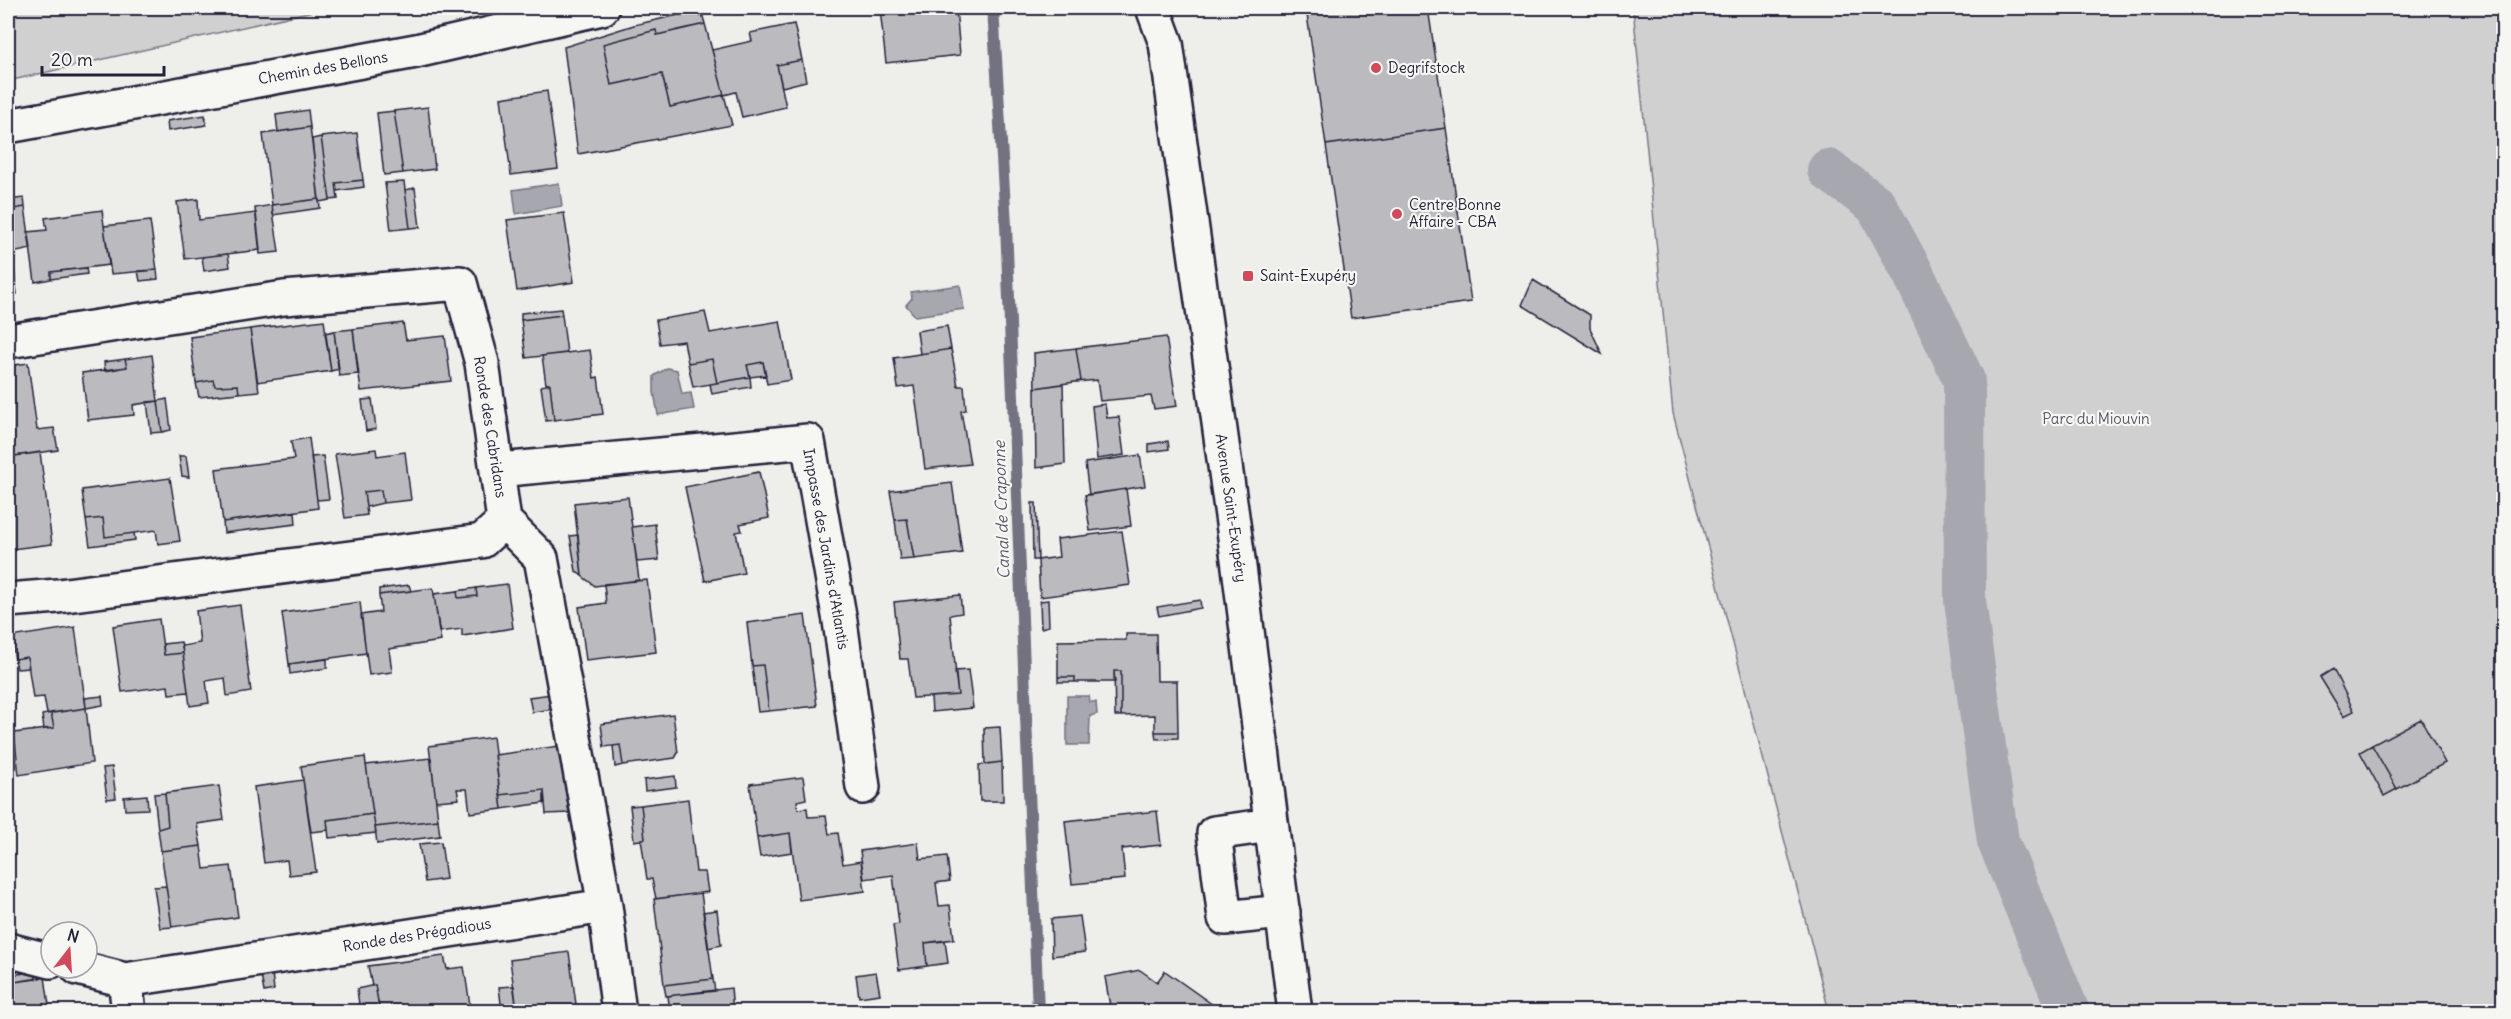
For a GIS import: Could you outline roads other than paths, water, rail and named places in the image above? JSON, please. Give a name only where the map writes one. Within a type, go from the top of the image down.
[{"type":"street","name":"Avenue Saint-Exupéry","points":[[1153,8],[1166,43],[1238,559],[1295,1011]]},
{"type":"street","points":[[1166,43],[1168,8]]},
{"type":"street","name":"Chemin des Bellons","points":[[8,126],[416,51],[589,9]]},
{"type":"street","name":"Ronde des Cabridans","points":[[8,341],[284,298],[459,283],[482,363],[504,521]]},
{"type":"street","name":"Impasse des Jardins d'Atlantis","points":[[498,470],[808,441],[840,621],[862,787]]},
{"type":"street","points":[[8,600],[58,596],[482,541],[504,521],[541,558],[604,906],[619,1011]]},
{"type":"street","points":[[1271,825],[1214,833],[1225,918],[1283,912]]},
{"type":"street","name":"Ronde des Prégadious","points":[[127,996],[604,906]]},
{"type":"street","points":[[8,950],[39,958]]},
{"type":"street","points":[[99,980],[127,996]]},
{"type":"waterway","name":"Canal de Craponne","points":[[993,8],[1006,225],[1038,1012]]},
{"type":"waterway","points":[[1828,170],[1876,205],[1913,273],[1964,380],[1965,601],[1998,841],[2069,1012]]},
{"type":"place","name":"Degrifstock","points":[[1376,68]]},
{"type":"place","name":"Centre Bonne Affaire - CBA","points":[[1397,214]]},
{"type":"place","name":"Saint-Exupéry","points":[[1248,276]]},
{"type":"park label","name":"Parc du Miouvin","points":[[2096,419]]}]
